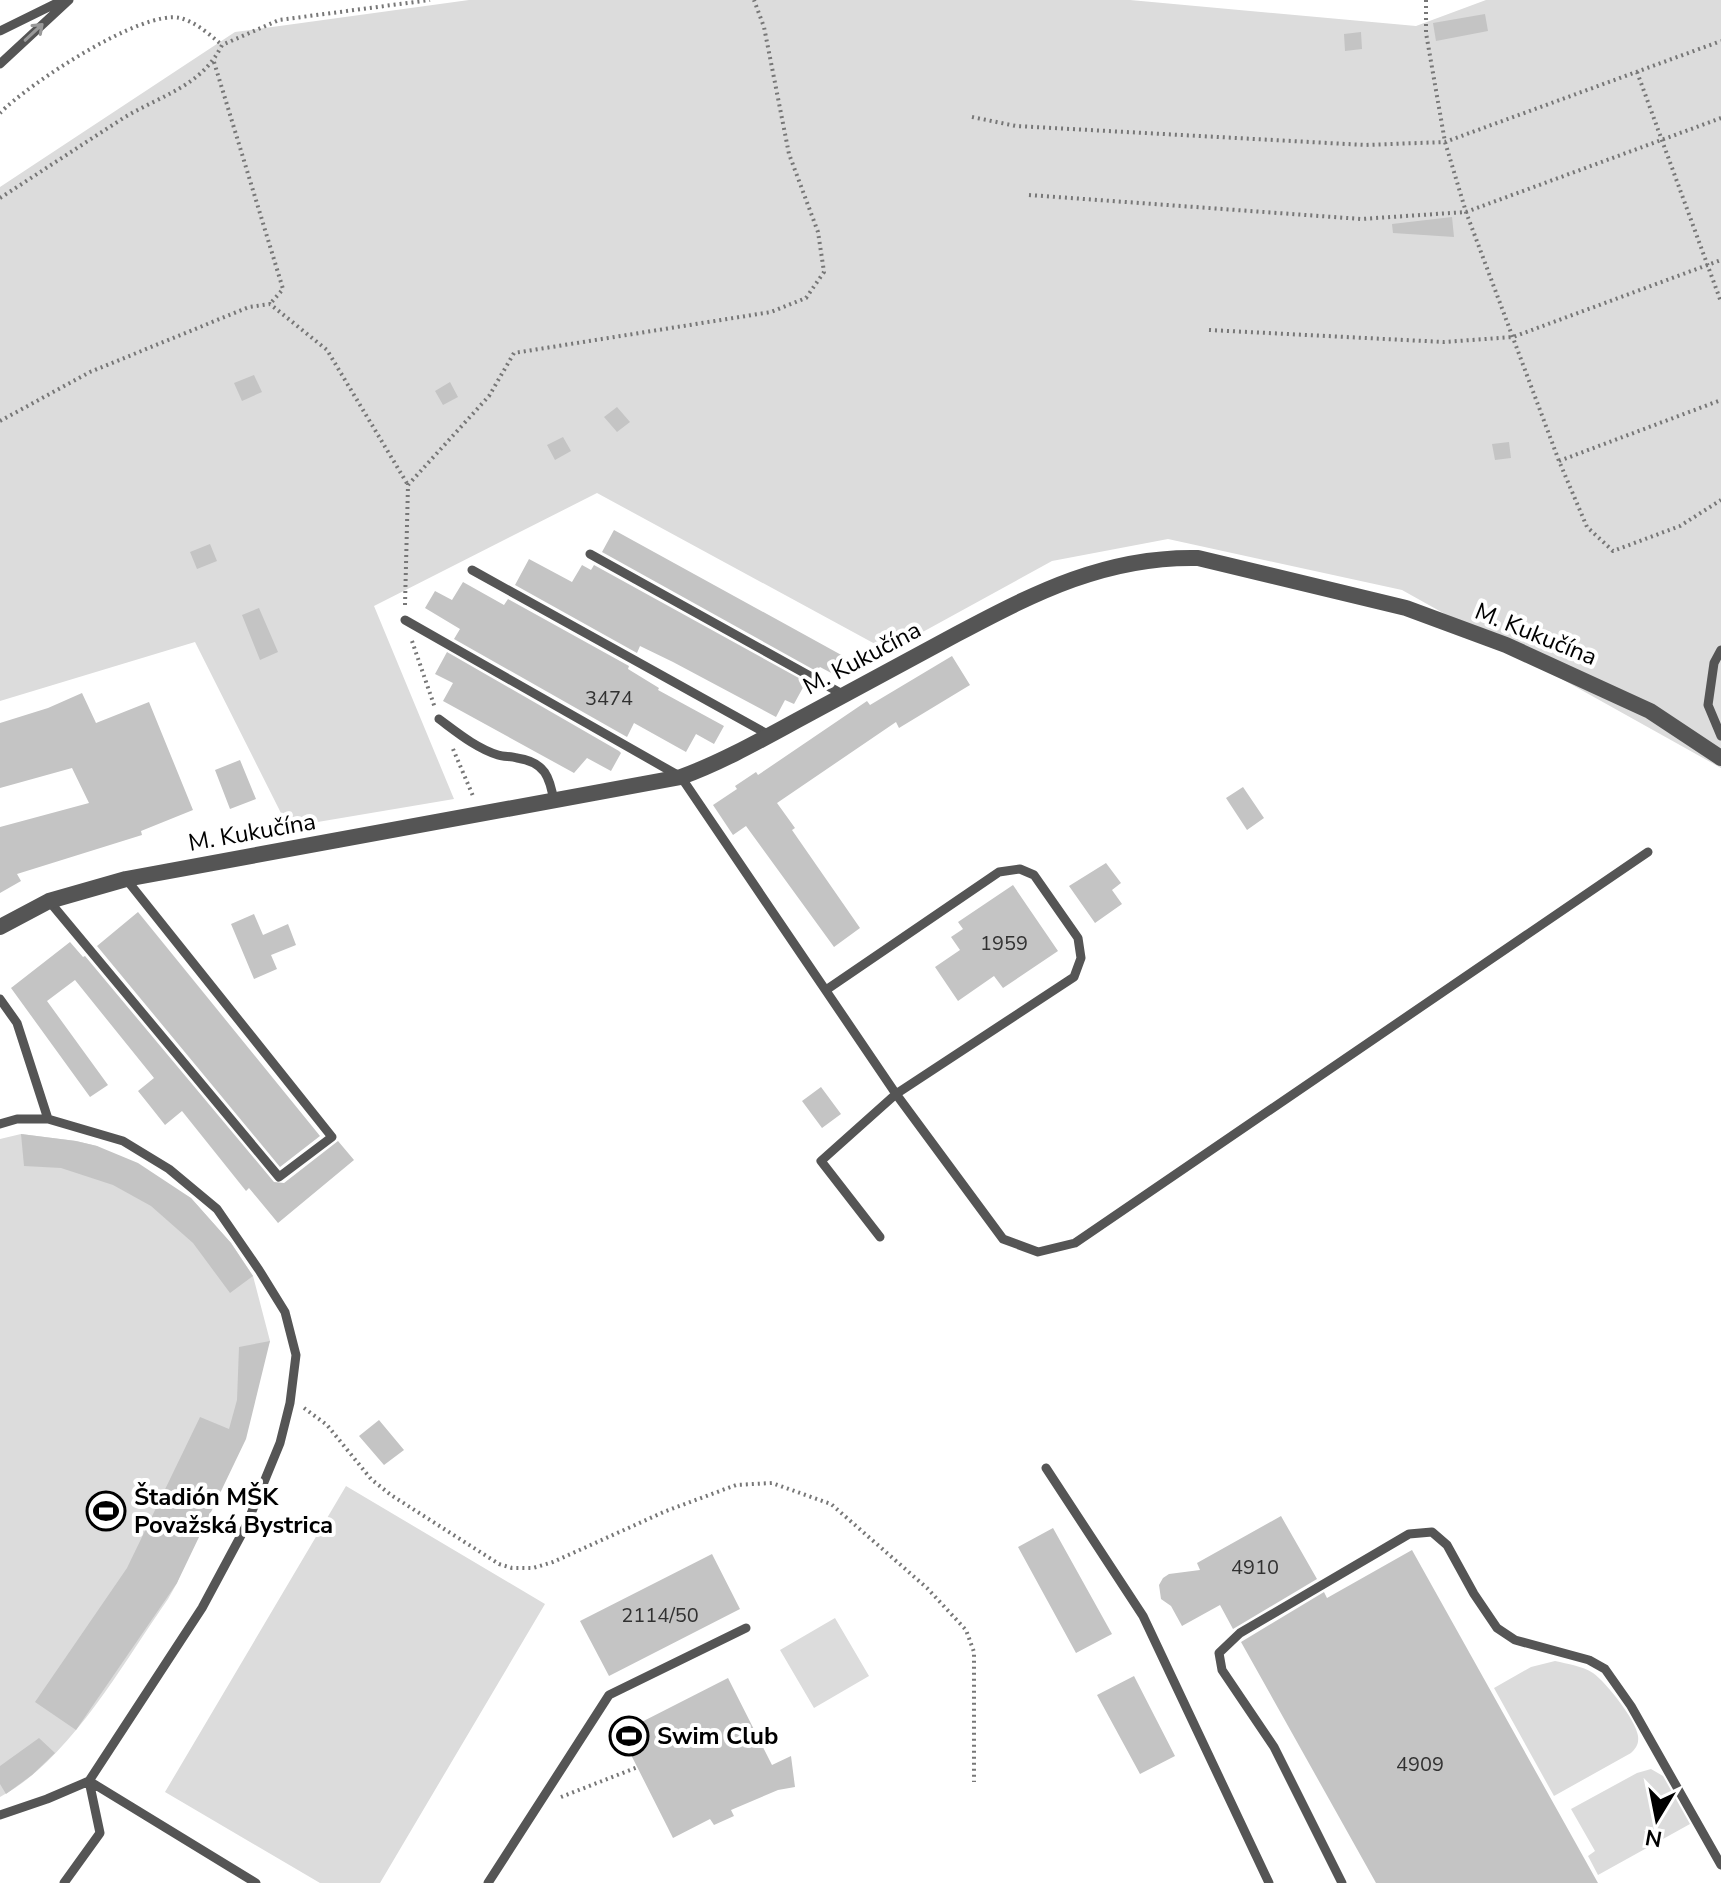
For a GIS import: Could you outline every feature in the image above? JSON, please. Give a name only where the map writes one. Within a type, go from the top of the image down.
[{"type":"street","name":"M. Kukučína","points":[[0,927],[49,901],[126,879],[681,777],[704,769],[987,618],[1080,575],[1137,562],[1198,558],[1406,608],[1506,645],[1650,711],[1721,758]]},
{"type":"lane","points":[[0,31],[66,0]]},
{"type":"lane","points":[[0,64],[66,0]]},
{"type":"lane","points":[[590,554],[844,695]]},
{"type":"lane","points":[[472,570],[769,735]]},
{"type":"lane","points":[[405,620],[681,777],[896,1094],[1003,1239],[1038,1252],[1075,1243],[1648,852]]},
{"type":"lane","points":[[1721,650],[1714,663],[1708,705],[1721,736]]},
{"type":"lane","points":[[439,719],[467,740],[500,756],[521,758],[539,767],[550,778],[554,802]]},
{"type":"lane","points":[[826,990],[999,872],[1020,869],[1034,875],[1078,938],[1081,958],[1074,977],[896,1094],[821,1161],[880,1237]]},
{"type":"lane","points":[[49,901],[279,1177],[332,1137],[126,879]]},
{"type":"lane","points":[[0,999],[17,1023],[48,1119]]},
{"type":"lane","points":[[0,1124],[17,1119],[48,1119],[123,1141],[169,1169],[217,1209],[285,1312],[296,1355],[290,1403],[280,1443],[246,1526],[202,1608],[89,1781],[0,1815]]},
{"type":"lane","points":[[1046,1468],[1143,1616],[1269,1883]]},
{"type":"lane","points":[[1342,1883],[1274,1747],[1222,1670],[1219,1653],[1240,1633],[1360,1561],[1409,1534],[1424,1531],[1438,1536],[1447,1545],[1490,1621],[1505,1635],[1589,1660],[1605,1669],[1644,1729],[1721,1865]]},
{"type":"lane","points":[[488,1883],[609,1695],[746,1628]]},
{"type":"lane","points":[[64,1883],[100,1833],[89,1781]]},
{"type":"lane","points":[[89,1781],[256,1883]]},
{"type":"path","points":[[0,198],[128,116],[189,83],[214,62],[222,45],[279,20],[430,0]]},
{"type":"path","points":[[408,485],[489,396],[514,353],[771,312],[806,298],[824,272],[818,232],[789,154],[764,27],[754,0]]},
{"type":"path","points":[[1427,1],[1426,33],[1445,142],[1466,212],[1559,461],[1587,527],[1613,551],[1680,526],[1721,500]]},
{"type":"path","points":[[0,113],[51,74],[111,37],[156,19],[179,18],[204,30],[222,45]]},
{"type":"path","points":[[972,117],[1016,126],[1349,144],[1445,142],[1721,41]]},
{"type":"path","points":[[0,421],[90,372],[249,307],[270,304],[283,289],[214,62]]},
{"type":"path","points":[[1637,72],[1721,302]]},
{"type":"path","points":[[1029,195],[1361,219],[1466,212],[1721,118]]},
{"type":"path","points":[[1209,330],[1444,342],[1513,337],[1721,260]]},
{"type":"path","points":[[270,304],[327,350],[408,485],[405,620],[439,719]]},
{"type":"path","points":[[1559,461],[1721,400]]},
{"type":"path","points":[[452,747],[472,790],[474,816]]},
{"type":"path","points":[[290,1403],[307,1410],[327,1425],[371,1479],[391,1495],[499,1564],[512,1568],[533,1568],[553,1562],[666,1511],[736,1485],[772,1483],[831,1504],[927,1588],[966,1630],[974,1652],[974,1782]]},
{"type":"path","points":[[536,1807],[638,1767]]},
{"type":"shaded area","points":[[469,0],[1130,0],[1416,26],[1486,0],[1721,0],[1721,768],[1402,590],[1168,539],[1052,561],[888,651],[597,493],[374,606],[454,799],[288,827],[195,642],[0,701],[0,187],[235,32]]},
{"type":"shaded area","name":"Štadión MŠK Považská Bystrica","points":[[21,1134],[97,1146],[191,1198],[231,1243],[253,1276],[270,1341],[177,1583],[168,1599],[114,1680],[72,1735],[25,1780],[0,1797],[0,1139]]},
{"type":"shaded area","points":[[346,1486],[545,1604],[380,1883],[320,1883],[165,1792]]},
{"type":"shaded area","points":[[835,1618],[869,1676],[814,1708],[780,1650]]},
{"type":"shaded area","points":[[1555,1661],[1584,1669],[1599,1678],[1626,1711],[1638,1739],[1631,1753],[1554,1796],[1494,1688],[1531,1667]]},
{"type":"shaded area","points":[[1651,1769],[1663,1776],[1690,1824],[1598,1875],[1588,1856],[1595,1851],[1571,1809],[1637,1773]]},
{"type":"building","points":[[1485,14],[1488,31],[1436,41],[1433,23]]},
{"type":"building","points":[[1361,32],[1362,49],[1345,51],[1344,34]]},
{"type":"building","points":[[1452,217],[1454,237],[1393,233],[1392,224]]},
{"type":"building","points":[[254,375],[262,392],[242,401],[234,383]]},
{"type":"building","points":[[450,382],[458,397],[443,405],[435,391]]},
{"type":"building","points":[[617,407],[630,422],[617,432],[604,417]]},
{"type":"building","points":[[563,437],[571,451],[555,460],[547,445]]},
{"type":"building","points":[[1509,442],[1511,458],[1495,460],[1492,444]]},
{"type":"building","points":[[614,530],[845,657],[835,675],[820,667],[816,671],[602,552]]},
{"type":"building","points":[[210,544],[217,561],[197,569],[190,552]]},
{"type":"building","points":[[529,559],[572,582],[582,565],[591,570],[594,565],[806,682],[794,704],[785,700],[776,717],[640,646],[637,653],[515,585]]},
{"type":"building","points":[[463,582],[504,605],[508,599],[629,666],[628,669],[658,690],[724,726],[714,744],[696,734],[686,752],[634,723],[627,737],[454,639],[460,629],[425,608],[435,591],[452,600]]},
{"type":"building","points":[[259,608],[278,652],[260,660],[242,615]]},
{"type":"building","points":[[447,652],[619,751],[621,753],[611,771],[587,758],[574,773],[443,701],[453,683],[435,674]]},
{"type":"building","points":[[952,656],[970,685],[899,728],[896,722],[777,803],[795,828],[792,830],[860,928],[834,947],[746,826],[733,835],[713,805],[737,789],[735,786],[756,772],[758,775],[867,701],[870,705]]},
{"type":"building","points":[[82,693],[96,723],[149,702],[193,810],[141,831],[142,835],[17,874],[21,881],[0,893],[0,827],[89,803],[72,768],[0,788],[0,723],[48,708]]},
{"type":"building","points":[[240,760],[256,799],[230,809],[215,770]]},
{"type":"building","points":[[1243,787],[1264,818],[1247,830],[1226,798]]},
{"type":"building","points":[[1106,863],[1121,883],[1112,890],[1122,904],[1095,923],[1069,886]]},
{"type":"building","points":[[1013,885],[1058,951],[1003,988],[994,976],[958,1001],[935,967],[960,950],[951,937],[963,929],[958,922]]},
{"type":"building","points":[[138,912],[320,1136],[280,1167],[97,946]]},
{"type":"building","points":[[254,914],[263,935],[288,924],[296,945],[271,955],[277,969],[254,979],[231,924]]},
{"type":"building","points":[[70,942],[274,1182],[284,1183],[338,1141],[354,1160],[278,1223],[249,1188],[246,1191],[182,1111],[165,1125],[138,1091],[154,1078],[75,980],[47,1001],[108,1085],[90,1097],[11,988]]},
{"type":"building","points":[[821,1087],[841,1114],[822,1128],[802,1101]]},
{"type":"building","points":[[21,1134],[97,1146],[138,1163],[191,1198],[231,1243],[253,1276],[230,1293],[193,1243],[151,1206],[113,1185],[61,1168],[24,1166]]},
{"type":"building","points":[[270,1341],[246,1439],[177,1583],[76,1730],[35,1702],[127,1568],[200,1417],[229,1429],[237,1400],[239,1347]]},
{"type":"building","points":[[379,1420],[404,1450],[384,1465],[359,1436]]},
{"type":"building","points":[[1281,1516],[1317,1579],[1233,1629],[1220,1605],[1182,1626],[1171,1606],[1161,1599],[1159,1585],[1163,1578],[1169,1574],[1200,1570],[1197,1563]]},
{"type":"building","points":[[1053,1528],[1112,1634],[1076,1653],[1018,1547]]},
{"type":"building","points":[[1412,1550],[1598,1883],[1376,1883],[1241,1642],[1324,1592],[1327,1598]]},
{"type":"building","points":[[712,1554],[740,1609],[609,1676],[580,1621]]},
{"type":"building","points":[[1134,1676],[1175,1756],[1140,1774],[1097,1695]]},
{"type":"building","points":[[728,1678],[772,1765],[791,1756],[795,1787],[778,1790],[731,1810],[734,1816],[714,1825],[710,1819],[673,1838],[620,1733]]},
{"type":"building","points":[[39,1738],[55,1753],[6,1794],[0,1784],[0,1766]]},
{"type":"place","name":"Štadión MŠK Považská Bystrica","points":[[106,1511]]},
{"type":"place","name":"Swim Club","points":[[629,1736]]}]
